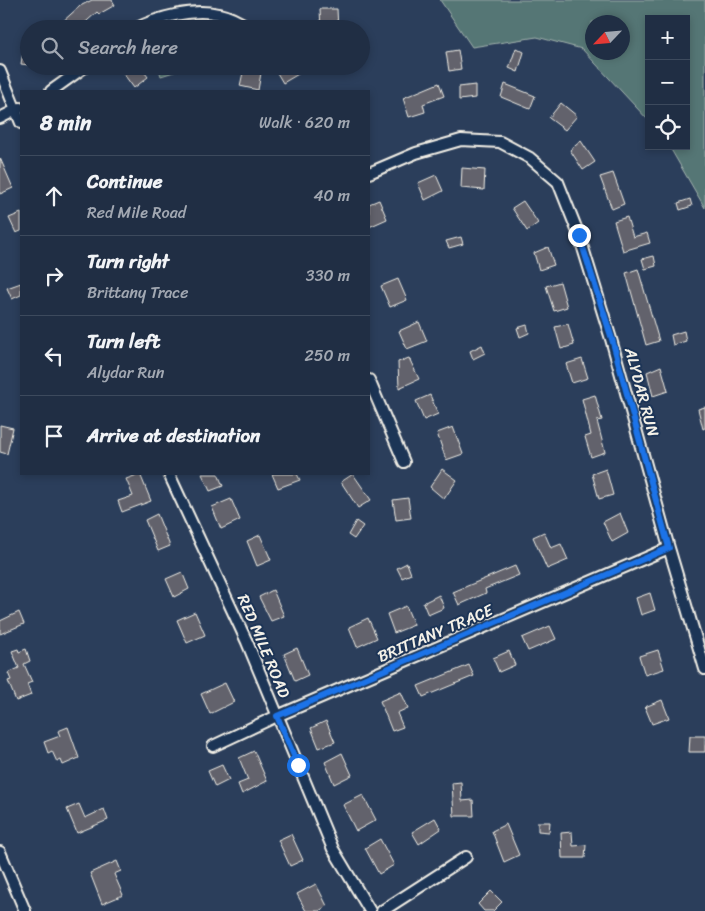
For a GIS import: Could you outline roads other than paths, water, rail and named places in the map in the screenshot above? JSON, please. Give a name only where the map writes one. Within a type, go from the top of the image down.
[{"type":"street","points":[[152,20],[197,13],[219,14],[232,20]]},
{"type":"street","points":[[0,71],[18,109],[0,118]]},
{"type":"street","points":[[52,90],[73,75]]},
{"type":"street","name":"ALYDAR RUN","points":[[370,173],[416,153],[462,140],[490,141],[500,142],[530,158],[558,182],[579,235],[612,339],[669,548],[705,669]]},
{"type":"street","points":[[370,382],[404,462]]},
{"type":"street","name":"RED MILE ROAD","points":[[169,475],[247,642],[333,849],[370,911]]},
{"type":"street","name":"BRITTANY TRACE","points":[[213,746],[277,716],[669,548]]},
{"type":"street","points":[[0,852],[25,911]]},
{"type":"street","points":[[382,911],[466,857]]}]
